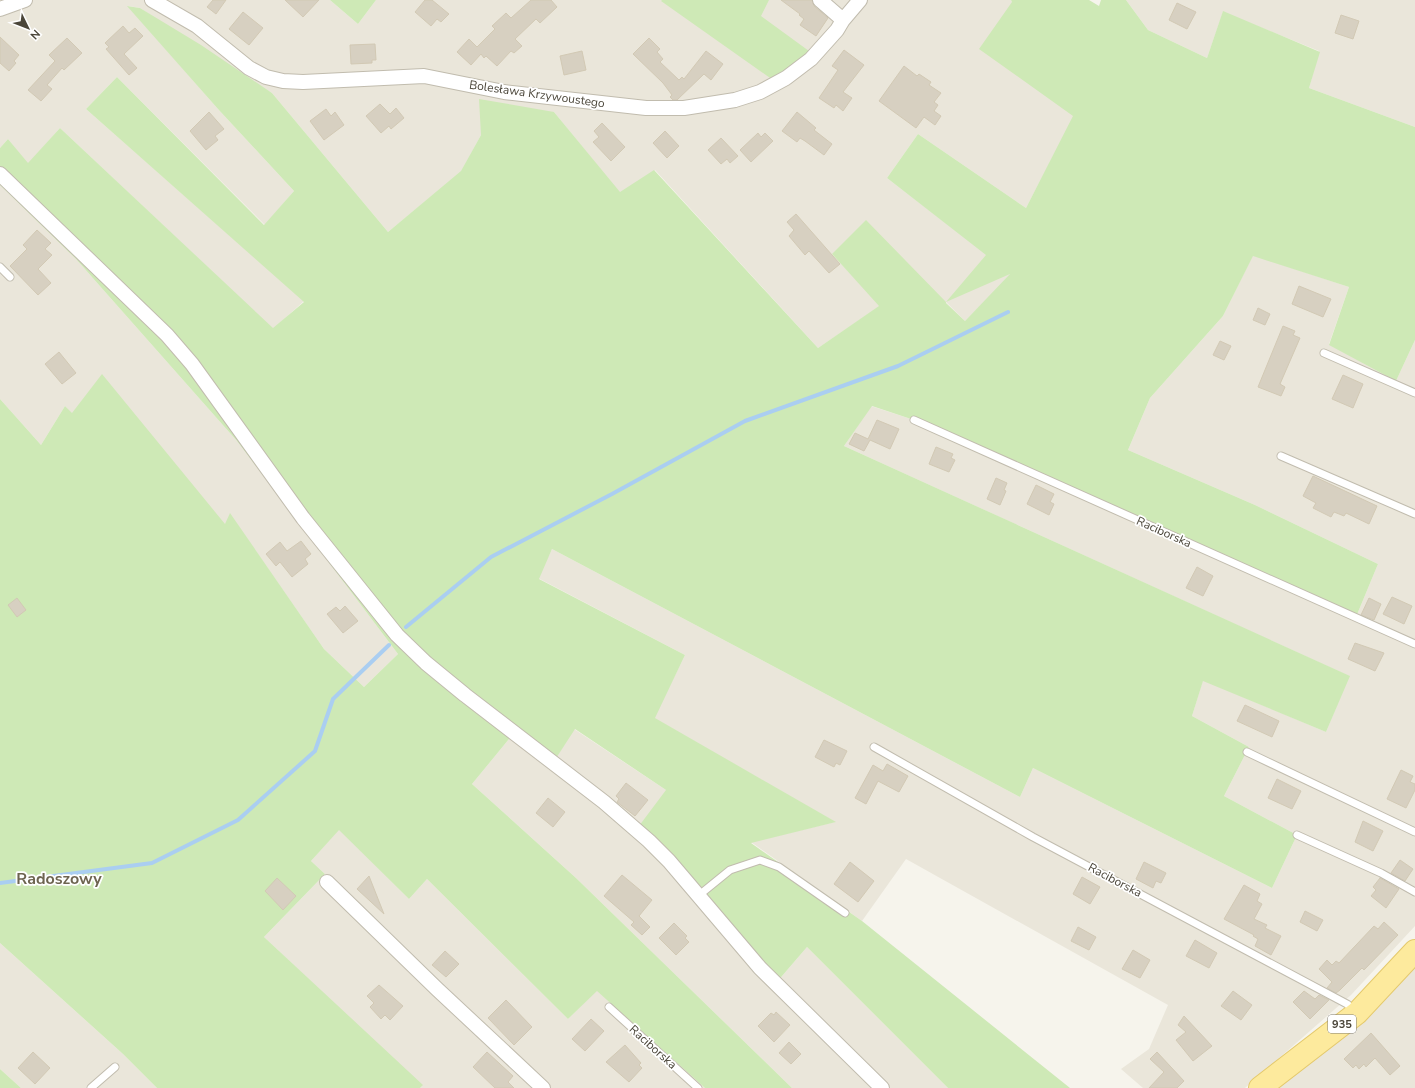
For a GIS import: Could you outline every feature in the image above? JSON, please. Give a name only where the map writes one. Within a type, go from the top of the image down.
[{"type":"main road","name":"935","points":[[1260,1088],[1357,1012],[1415,951]]},
{"type":"street","points":[[0,9],[25,0]]},
{"type":"street","name":"Bolesława Krzywoustego","points":[[152,0],[197,26],[249,68],[266,77],[283,81],[424,76],[504,92],[646,108],[684,108],[736,100],[760,92],[786,78],[811,59],[837,30],[843,20],[860,0]]},
{"type":"street","points":[[820,0],[843,20]]},
{"type":"street","points":[[0,174],[172,341],[192,364],[303,518],[397,635],[426,663],[464,695],[604,802],[669,861],[760,968],[882,1088]]},
{"type":"street","points":[[327,882],[437,989],[543,1088]]},
{"type":"lane","points":[[0,267],[10,277]]},
{"type":"lane","points":[[1324,353],[1415,393]]},
{"type":"lane","name":"Raciborska","points":[[914,420],[1415,644]]},
{"type":"lane","points":[[1281,456],[1415,514]]},
{"type":"lane","name":"Raciborska","points":[[874,747],[1033,837],[1340,1000],[1357,1012]]},
{"type":"lane","points":[[1247,752],[1415,832]]},
{"type":"lane","points":[[1297,835],[1381,873],[1415,892]]},
{"type":"lane","points":[[698,896],[730,870],[760,860],[779,867],[845,914]]},
{"type":"lane","name":"Raciborska","points":[[609,1007],[698,1088]]},
{"type":"lane","points":[[91,1088],[115,1068]]},
{"type":"shaded area","points":[[0,0],[330,0],[358,24],[376,0],[1011,0],[1074,116],[1026,208],[918,134],[887,178],[1012,274],[965,321],[946,302],[832,254],[880,306],[818,348],[655,170],[620,193],[554,112],[481,135],[461,172],[388,232],[272,93],[140,8],[128,6],[218,109],[294,191],[265,225],[117,77],[86,109],[304,301],[273,329],[60,128],[28,164],[8,139],[0,148]]},
{"type":"shaded area","points":[[1126,0],[1415,0],[1415,127],[1309,88],[1319,51],[1223,12],[1207,58],[1148,30]]},
{"type":"shaded area","points":[[0,185],[76,259],[237,441],[398,654],[364,687],[324,649],[230,514],[205,573],[65,406],[41,445],[0,399]]},
{"type":"shaded area","points":[[1253,255],[1349,287],[1329,344],[1396,381],[1415,340],[1415,926],[1351,995],[1245,1088],[1143,1088],[1121,1069],[1149,1049],[1168,1005],[906,859],[862,921],[751,842],[835,822],[654,718],[685,655],[538,578],[552,549],[1020,797],[1033,768],[1272,888],[1297,835],[1224,796],[1249,747],[1192,716],[1203,680],[1326,732],[1349,676],[844,446],[871,406],[914,420],[1356,617],[1378,564],[1255,505],[1128,450],[1150,398],[1223,316]]},
{"type":"shaded area","points":[[574,729],[666,790],[776,983],[807,947],[948,1088],[792,1088],[576,878],[472,784],[514,733],[553,763]]},
{"type":"shaded area","points":[[339,829],[409,899],[427,879],[568,1019],[597,990],[705,1088],[420,1088],[422,1086],[264,937],[325,874],[311,861]]},
{"type":"shaded area","points":[[0,943],[123,1054],[157,1088],[21,1088],[0,1069]]},
{"type":"shaded area","points":[[1415,961],[1415,1088],[1278,1088]]},
{"type":"green space","points":[[330,0],[376,0],[358,24]]},
{"type":"green space","points":[[769,0],[761,16],[809,51],[790,70],[773,80],[661,1]]},
{"type":"green space","points":[[1011,0],[1089,0],[1099,6],[1101,0],[1126,0],[1148,30],[1207,58],[1223,11],[1320,52],[1309,88],[1415,127],[1415,340],[1396,381],[1329,345],[1349,287],[1253,256],[1223,316],[1150,398],[1128,450],[1255,505],[1378,564],[1356,617],[914,420],[872,406],[844,446],[1350,676],[1326,732],[1203,681],[1192,716],[1249,747],[1224,796],[1297,835],[1272,888],[1033,768],[1020,797],[552,549],[539,579],[685,655],[655,718],[836,822],[751,843],[862,921],[1070,1088],[948,1088],[807,947],[776,983],[636,830],[666,790],[575,729],[553,763],[514,733],[472,784],[576,878],[792,1088],[705,1088],[597,991],[568,1019],[427,879],[409,899],[339,830],[311,861],[325,874],[264,937],[423,1085],[420,1088],[157,1088],[123,1054],[0,943],[0,399],[41,445],[65,406],[72,413],[102,374],[225,524],[230,513],[324,649],[364,687],[398,654],[237,441],[76,259],[0,185],[0,148],[8,139],[28,163],[60,128],[273,328],[304,302],[86,109],[117,77],[264,225],[294,191],[218,109],[127,6],[140,8],[201,45],[272,93],[388,232],[461,171],[481,135],[479,99],[554,112],[620,192],[654,170],[818,348],[879,306],[832,254],[866,220],[946,302],[986,255],[887,178],[918,134],[1026,208],[1073,116],[979,49],[1012,2]],"holes":[[[1010,274],[965,321],[946,303],[946,302]]]},
{"type":"green space","points":[[0,1069],[21,1088],[0,1088]]},
{"type":"building","points":[[213,0],[226,0],[216,14],[207,7]]},
{"type":"building","points":[[285,0],[319,0],[303,17]]},
{"type":"building","points":[[425,0],[432,0],[449,14],[441,22],[437,19],[431,26],[415,12]]},
{"type":"building","points":[[531,0],[551,0],[557,7],[540,23],[536,19],[515,39],[522,46],[514,53],[511,51],[497,66],[486,56],[484,58],[481,54],[471,65],[457,52],[469,39],[477,47],[495,29],[492,26],[506,13],[511,18]]},
{"type":"building","points":[[781,0],[812,0],[814,6],[828,18],[816,36],[800,25],[804,19],[799,15],[800,14]]},
{"type":"building","points":[[1177,3],[1196,12],[1187,29],[1169,20]]},
{"type":"building","points":[[243,12],[263,28],[249,45],[229,29]]},
{"type":"building","points":[[1341,15],[1359,21],[1353,39],[1335,33]]},
{"type":"building","points":[[123,26],[129,33],[135,28],[143,36],[124,54],[137,68],[129,75],[106,49],[109,47],[105,43]]},
{"type":"building","points":[[0,37],[19,55],[14,61],[16,63],[9,71],[0,63]]},
{"type":"building","points":[[67,38],[82,53],[64,70],[62,68],[47,85],[52,89],[41,101],[28,90],[55,61],[49,55]]},
{"type":"building","points":[[649,38],[660,49],[657,52],[663,59],[660,62],[679,80],[682,77],[684,79],[706,51],[723,64],[711,80],[704,74],[677,100],[673,100],[670,97],[672,95],[663,83],[633,54]]},
{"type":"building","points":[[375,44],[376,60],[372,60],[372,63],[351,64],[350,45]]},
{"type":"building","points":[[844,50],[864,65],[843,92],[852,98],[843,111],[836,105],[834,108],[819,98],[838,70],[832,66]]},
{"type":"building","points":[[582,51],[586,70],[564,75],[560,56]]},
{"type":"building","points":[[904,66],[917,76],[919,74],[931,82],[929,85],[941,93],[934,102],[938,105],[934,111],[941,116],[935,125],[924,117],[916,128],[879,101]]},
{"type":"building","points":[[380,104],[390,114],[396,108],[404,118],[391,129],[389,126],[381,133],[366,116]]},
{"type":"building","points":[[326,109],[331,116],[335,112],[344,125],[324,140],[310,121]]},
{"type":"building","points":[[209,112],[224,129],[215,136],[218,140],[206,150],[190,131]]},
{"type":"building","points":[[797,112],[816,128],[814,130],[832,144],[824,155],[800,138],[797,142],[782,131]]},
{"type":"building","points":[[602,123],[625,147],[611,161],[593,142],[599,137],[594,131]]},
{"type":"building","points":[[665,131],[679,146],[667,158],[653,143]]},
{"type":"building","points":[[758,133],[761,137],[765,133],[773,141],[751,162],[740,150]]},
{"type":"building","points":[[721,138],[738,156],[730,163],[727,159],[721,164],[708,150]]},
{"type":"building","points":[[796,214],[840,264],[829,273],[809,251],[805,255],[789,236],[794,230],[787,222]]},
{"type":"building","points":[[37,230],[51,243],[45,249],[52,255],[38,269],[51,283],[38,295],[10,266],[27,249],[23,245]]},
{"type":"building","points":[[1299,286],[1331,299],[1323,317],[1292,304]]},
{"type":"building","points":[[1258,308],[1270,314],[1265,325],[1253,320]]},
{"type":"building","points":[[1283,326],[1295,331],[1293,335],[1300,338],[1280,384],[1285,387],[1281,396],[1258,387]]},
{"type":"building","points":[[1220,341],[1231,346],[1224,360],[1213,355]]},
{"type":"building","points":[[59,352],[76,373],[62,384],[45,364]]},
{"type":"building","points":[[1343,375],[1363,384],[1353,408],[1332,399]]},
{"type":"building","points":[[877,420],[899,429],[890,449],[870,440],[864,451],[849,444],[855,433],[868,439]]},
{"type":"building","points":[[936,447],[953,454],[951,458],[955,460],[949,472],[929,464]]},
{"type":"building","points":[[1313,476],[1377,506],[1369,524],[1346,513],[1344,516],[1334,512],[1331,517],[1313,508],[1316,503],[1303,496]]},
{"type":"building","points":[[996,478],[1007,483],[1004,490],[1006,491],[1000,505],[987,499]]},
{"type":"building","points":[[1036,485],[1054,494],[1050,502],[1054,504],[1049,515],[1027,504]]},
{"type":"building","points":[[301,541],[311,554],[305,559],[308,564],[292,577],[280,562],[276,566],[266,554],[280,542],[287,551]]},
{"type":"building","points":[[1197,567],[1213,576],[1203,596],[1186,588]]},
{"type":"building","points":[[1392,597],[1412,606],[1404,624],[1383,614]]},
{"type":"building","points":[[17,598],[26,610],[17,617],[8,605]]},
{"type":"building","points":[[1369,598],[1381,604],[1374,620],[1361,615]]},
{"type":"building","points":[[345,606],[358,621],[343,633],[327,614],[336,607],[340,611]]},
{"type":"building","points":[[1355,643],[1384,653],[1375,671],[1348,659]]},
{"type":"building","points":[[1245,705],[1279,721],[1272,737],[1237,721]]},
{"type":"building","points":[[824,740],[847,751],[840,765],[836,763],[834,767],[815,757]]},
{"type":"building","points":[[887,764],[908,776],[899,792],[878,781],[866,804],[855,798],[873,765],[883,771]]},
{"type":"building","points":[[1401,770],[1413,776],[1410,782],[1415,784],[1415,790],[1406,808],[1387,799]]},
{"type":"building","points":[[1277,779],[1301,791],[1292,809],[1268,798]]},
{"type":"building","points":[[626,783],[648,800],[635,816],[617,802],[619,799],[616,796]]},
{"type":"building","points":[[548,798],[565,812],[553,827],[536,813]]},
{"type":"building","points":[[1363,821],[1383,831],[1373,851],[1355,842]]},
{"type":"building","points":[[1400,860],[1413,869],[1405,881],[1391,873]]},
{"type":"building","points":[[850,862],[874,881],[858,902],[834,884]]},
{"type":"building","points":[[1144,862],[1166,873],[1161,883],[1156,881],[1153,888],[1136,879]]},
{"type":"building","points":[[622,875],[652,900],[639,916],[650,927],[642,935],[631,925],[634,922],[604,896]]},
{"type":"building","points":[[369,876],[384,914],[357,889]]},
{"type":"building","points":[[1082,877],[1100,887],[1090,904],[1073,894]]},
{"type":"building","points":[[277,878],[296,896],[283,910],[265,891]]},
{"type":"building","points":[[1380,878],[1399,889],[1386,908],[1371,896],[1376,890],[1373,887]]},
{"type":"building","points":[[1244,885],[1260,894],[1257,901],[1262,904],[1254,919],[1267,925],[1265,928],[1281,936],[1271,955],[1255,946],[1258,939],[1253,936],[1254,935],[1224,919]]},
{"type":"building","points":[[1305,911],[1323,920],[1317,931],[1300,922]]},
{"type":"building","points":[[1384,922],[1398,935],[1364,970],[1362,968],[1336,993],[1327,988],[1332,982],[1319,969],[1327,960],[1332,965],[1336,961],[1339,963],[1374,926],[1378,929]]},
{"type":"building","points":[[674,923],[687,936],[685,938],[689,942],[676,955],[659,938]]},
{"type":"building","points":[[1078,927],[1096,937],[1089,950],[1071,941]]},
{"type":"building","points":[[1195,940],[1217,953],[1209,968],[1186,956]]},
{"type":"building","points":[[1133,950],[1150,960],[1140,978],[1122,969]]},
{"type":"building","points":[[445,951],[459,964],[446,977],[432,965]]},
{"type":"building","points":[[379,985],[403,1006],[390,1020],[385,1015],[381,1019],[370,1007],[374,1003],[367,996]]},
{"type":"building","points":[[1233,991],[1252,1005],[1241,1020],[1221,1006]]},
{"type":"building","points":[[1304,991],[1315,999],[1319,995],[1329,1000],[1310,1019],[1293,1002]]},
{"type":"building","points":[[506,1000],[532,1027],[514,1045],[488,1018]]},
{"type":"building","points":[[776,1012],[790,1025],[774,1042],[758,1026],[771,1013],[774,1015]]},
{"type":"building","points":[[1184,1016],[1212,1046],[1193,1061],[1176,1040],[1186,1032],[1178,1025]]},
{"type":"building","points":[[591,1019],[604,1031],[585,1051],[572,1039]]},
{"type":"building","points":[[1371,1033],[1400,1066],[1390,1075],[1375,1058],[1366,1067],[1364,1064],[1359,1069],[1356,1065],[1353,1068],[1344,1059]]},
{"type":"building","points":[[789,1042],[801,1054],[791,1064],[779,1053]]},
{"type":"building","points":[[625,1045],[641,1063],[639,1065],[642,1068],[629,1082],[606,1062]]},
{"type":"building","points":[[33,1052],[50,1068],[35,1084],[18,1068]]},
{"type":"building","points":[[487,1052],[513,1076],[508,1082],[514,1088],[495,1088],[473,1067]]},
{"type":"building","points":[[1157,1052],[1184,1081],[1177,1088],[1149,1088],[1164,1072],[1150,1059]]},
{"type":"waterway","points":[[406,627],[491,557],[612,494],[745,421],[898,366],[1008,312]]},
{"type":"waterway","points":[[0,883],[152,863],[238,820],[315,751],[333,699],[389,645]]},
{"type":"district","name":"Radoszowy","points":[[59,879]]}]
